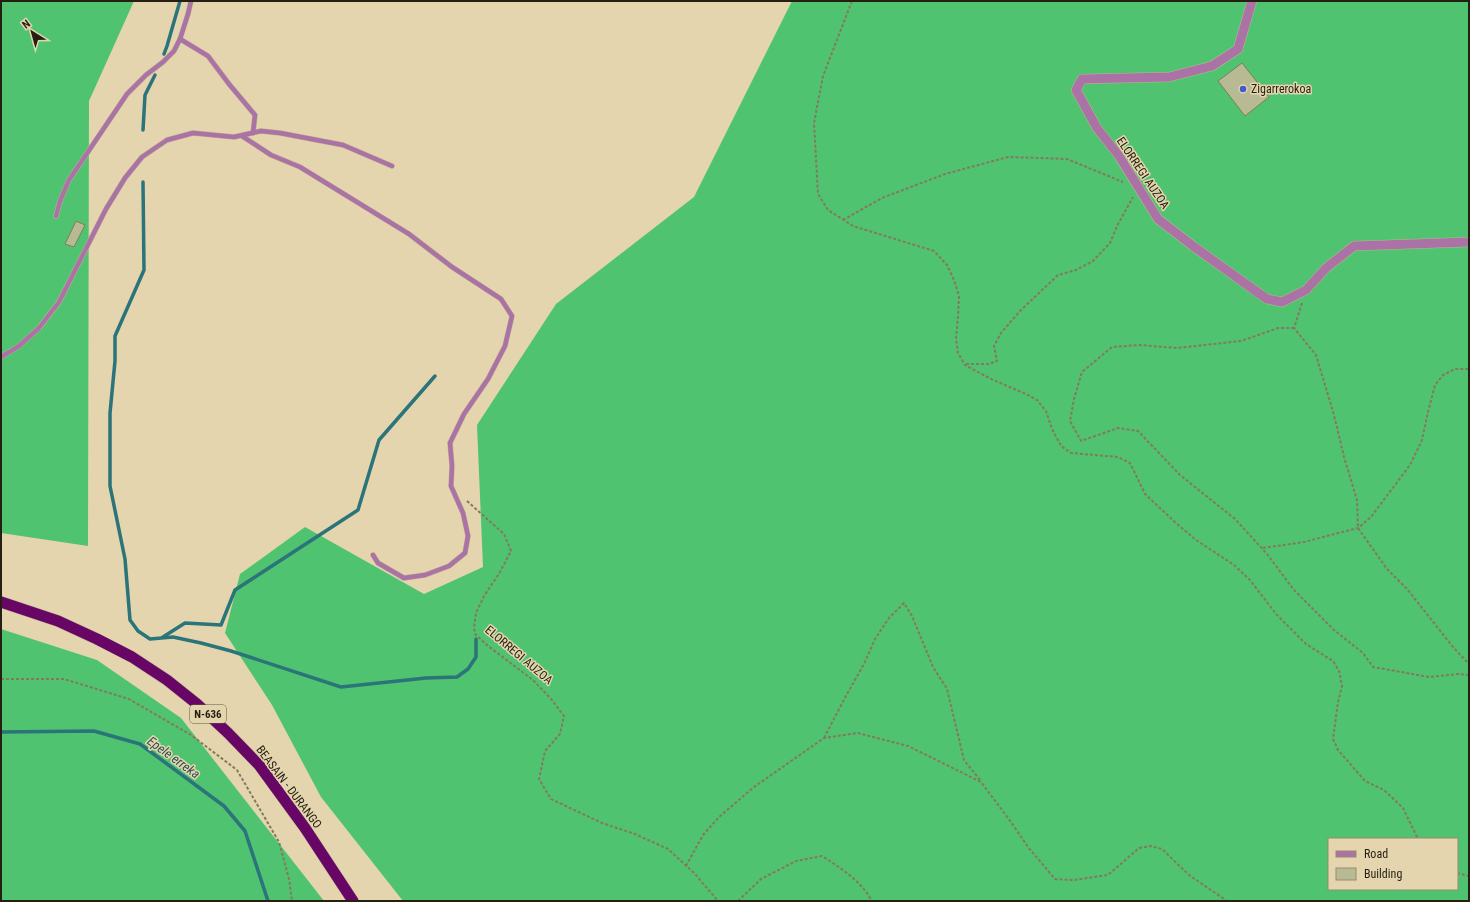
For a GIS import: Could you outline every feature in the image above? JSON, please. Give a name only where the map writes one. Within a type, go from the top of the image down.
[{"type":"highway","name":"BEASAIN - DURANGO","points":[[1,602],[58,621],[111,646],[132,657],[167,680],[197,704],[259,765],[305,828],[353,901]]},
{"type":"street","name":"ELORREGI AUZOA","points":[[1252,1],[1238,49],[1212,66],[1169,77],[1082,79],[1076,90],[1097,128],[1119,156],[1158,218],[1193,246],[1267,299],[1282,302],[1306,290],[1326,268],[1354,246],[1469,242]]},
{"type":"lane","points":[[56,216],[60,201],[69,180],[127,94],[174,51],[180,39],[188,14],[190,1]]},
{"type":"lane","points":[[180,39],[208,56],[255,115],[253,133]]},
{"type":"lane","points":[[1,357],[19,346],[39,328],[59,302],[106,209],[124,178],[142,156],[167,140],[193,133],[234,137],[261,132],[280,133],[343,144],[392,166]]},
{"type":"lane","points":[[242,136],[272,155],[300,167],[409,234],[452,267],[501,299],[512,316],[505,346],[488,379],[464,414],[450,444],[452,466],[451,486],[463,513],[468,536],[465,553],[449,566],[425,575],[404,578],[378,563],[373,555]]},
{"type":"path","points":[[852,1],[823,76],[814,123],[818,194],[828,210],[853,226],[872,233],[934,250],[947,266],[954,280],[959,296],[956,339],[958,353],[965,364],[991,379],[1037,400],[1046,411],[1060,446],[1071,453],[1118,457],[1130,464],[1145,494],[1176,524],[1196,540],[1234,565],[1250,580],[1276,614],[1306,644],[1333,661],[1339,671],[1342,686],[1338,702],[1333,739],[1338,750],[1365,781],[1384,790],[1403,808],[1418,838]]},
{"type":"path","points":[[843,220],[882,198],[945,174],[1008,158],[1067,159],[1140,189],[1122,215],[1110,243],[1093,261],[1076,270],[1058,275],[1020,312],[1001,334],[994,346],[997,362],[989,364],[965,364]]},
{"type":"path","points":[[1294,328],[1306,290]]},
{"type":"path","points":[[1294,328],[1278,328],[1241,341],[1177,348],[1139,345],[1112,347],[1082,372],[1072,406],[1070,421],[1081,441],[1118,428],[1138,431],[1180,475],[1235,519],[1263,548],[1294,590],[1334,630],[1364,653],[1373,667],[1429,677],[1458,674],[1469,675]]},
{"type":"path","points":[[1294,328],[1316,356],[1357,500],[1358,528],[1387,569],[1407,589],[1453,647],[1469,664]]},
{"type":"path","points":[[1263,548],[1304,542],[1358,528],[1371,517],[1410,465],[1422,440],[1435,385],[1443,376],[1455,369],[1469,369]]},
{"type":"path","name":"ELORREGI AUZOA","points":[[454,494],[466,500],[504,534],[511,551],[500,572],[484,596],[476,613],[474,627],[475,634],[488,646],[533,680],[552,700],[564,716],[560,734],[545,751],[539,779],[551,800],[602,823],[635,834],[668,849],[695,874],[718,901]]},
{"type":"path","points":[[824,738],[864,664],[875,639],[888,618],[904,603],[912,616],[933,667],[947,689],[964,760],[1028,847],[1055,879],[1074,880],[1108,875],[1139,848],[1151,846],[1162,849],[1189,875],[1227,901]]},
{"type":"path","points":[[1,679],[64,679],[129,699],[191,735],[238,770],[279,842],[289,879],[292,901]]},
{"type":"path","points":[[686,866],[703,835],[719,817],[754,787],[824,738],[858,733],[908,746],[981,782]]},
{"type":"path","points":[[738,901],[761,879],[796,861],[822,856],[845,871],[866,889],[872,901]]},
{"type":"path","points":[[1458,873],[1469,876]]},
{"type":"green space","points":[[1,1],[134,1],[89,101],[88,546],[1,533]]},
{"type":"green space","points":[[792,1],[1469,1],[1469,901],[403,901],[321,797],[272,705],[225,633],[240,574],[305,527],[424,594],[483,567],[477,425],[556,304],[694,197]]},
{"type":"green space","points":[[1,629],[97,660],[181,718],[324,901],[1,901]]},
{"type":"building","name":"Zigarrerokoa","points":[[1242,63],[1269,97],[1245,116],[1218,81]]},
{"type":"building","points":[[76,221],[85,225],[74,247],[65,244]]},
{"type":"waterway","points":[[164,54],[180,1]]},
{"type":"waterway","points":[[143,130],[145,95],[155,75]]},
{"type":"waterway","points":[[143,182],[144,270],[115,336],[115,361],[110,413],[110,486],[125,559],[130,620],[138,631],[150,639],[173,637],[231,651],[341,687],[426,678],[457,677],[468,669],[476,657],[476,639]]},
{"type":"waterway","points":[[163,637],[185,623],[221,625],[235,590],[358,510],[379,440],[435,376]]},
{"type":"waterway","name":"Epele erreka","points":[[1,732],[94,731],[140,744],[224,806],[245,831],[268,901]]},
{"type":"place","name":"Zigarrerokoa","points":[[1243,89]]}]
